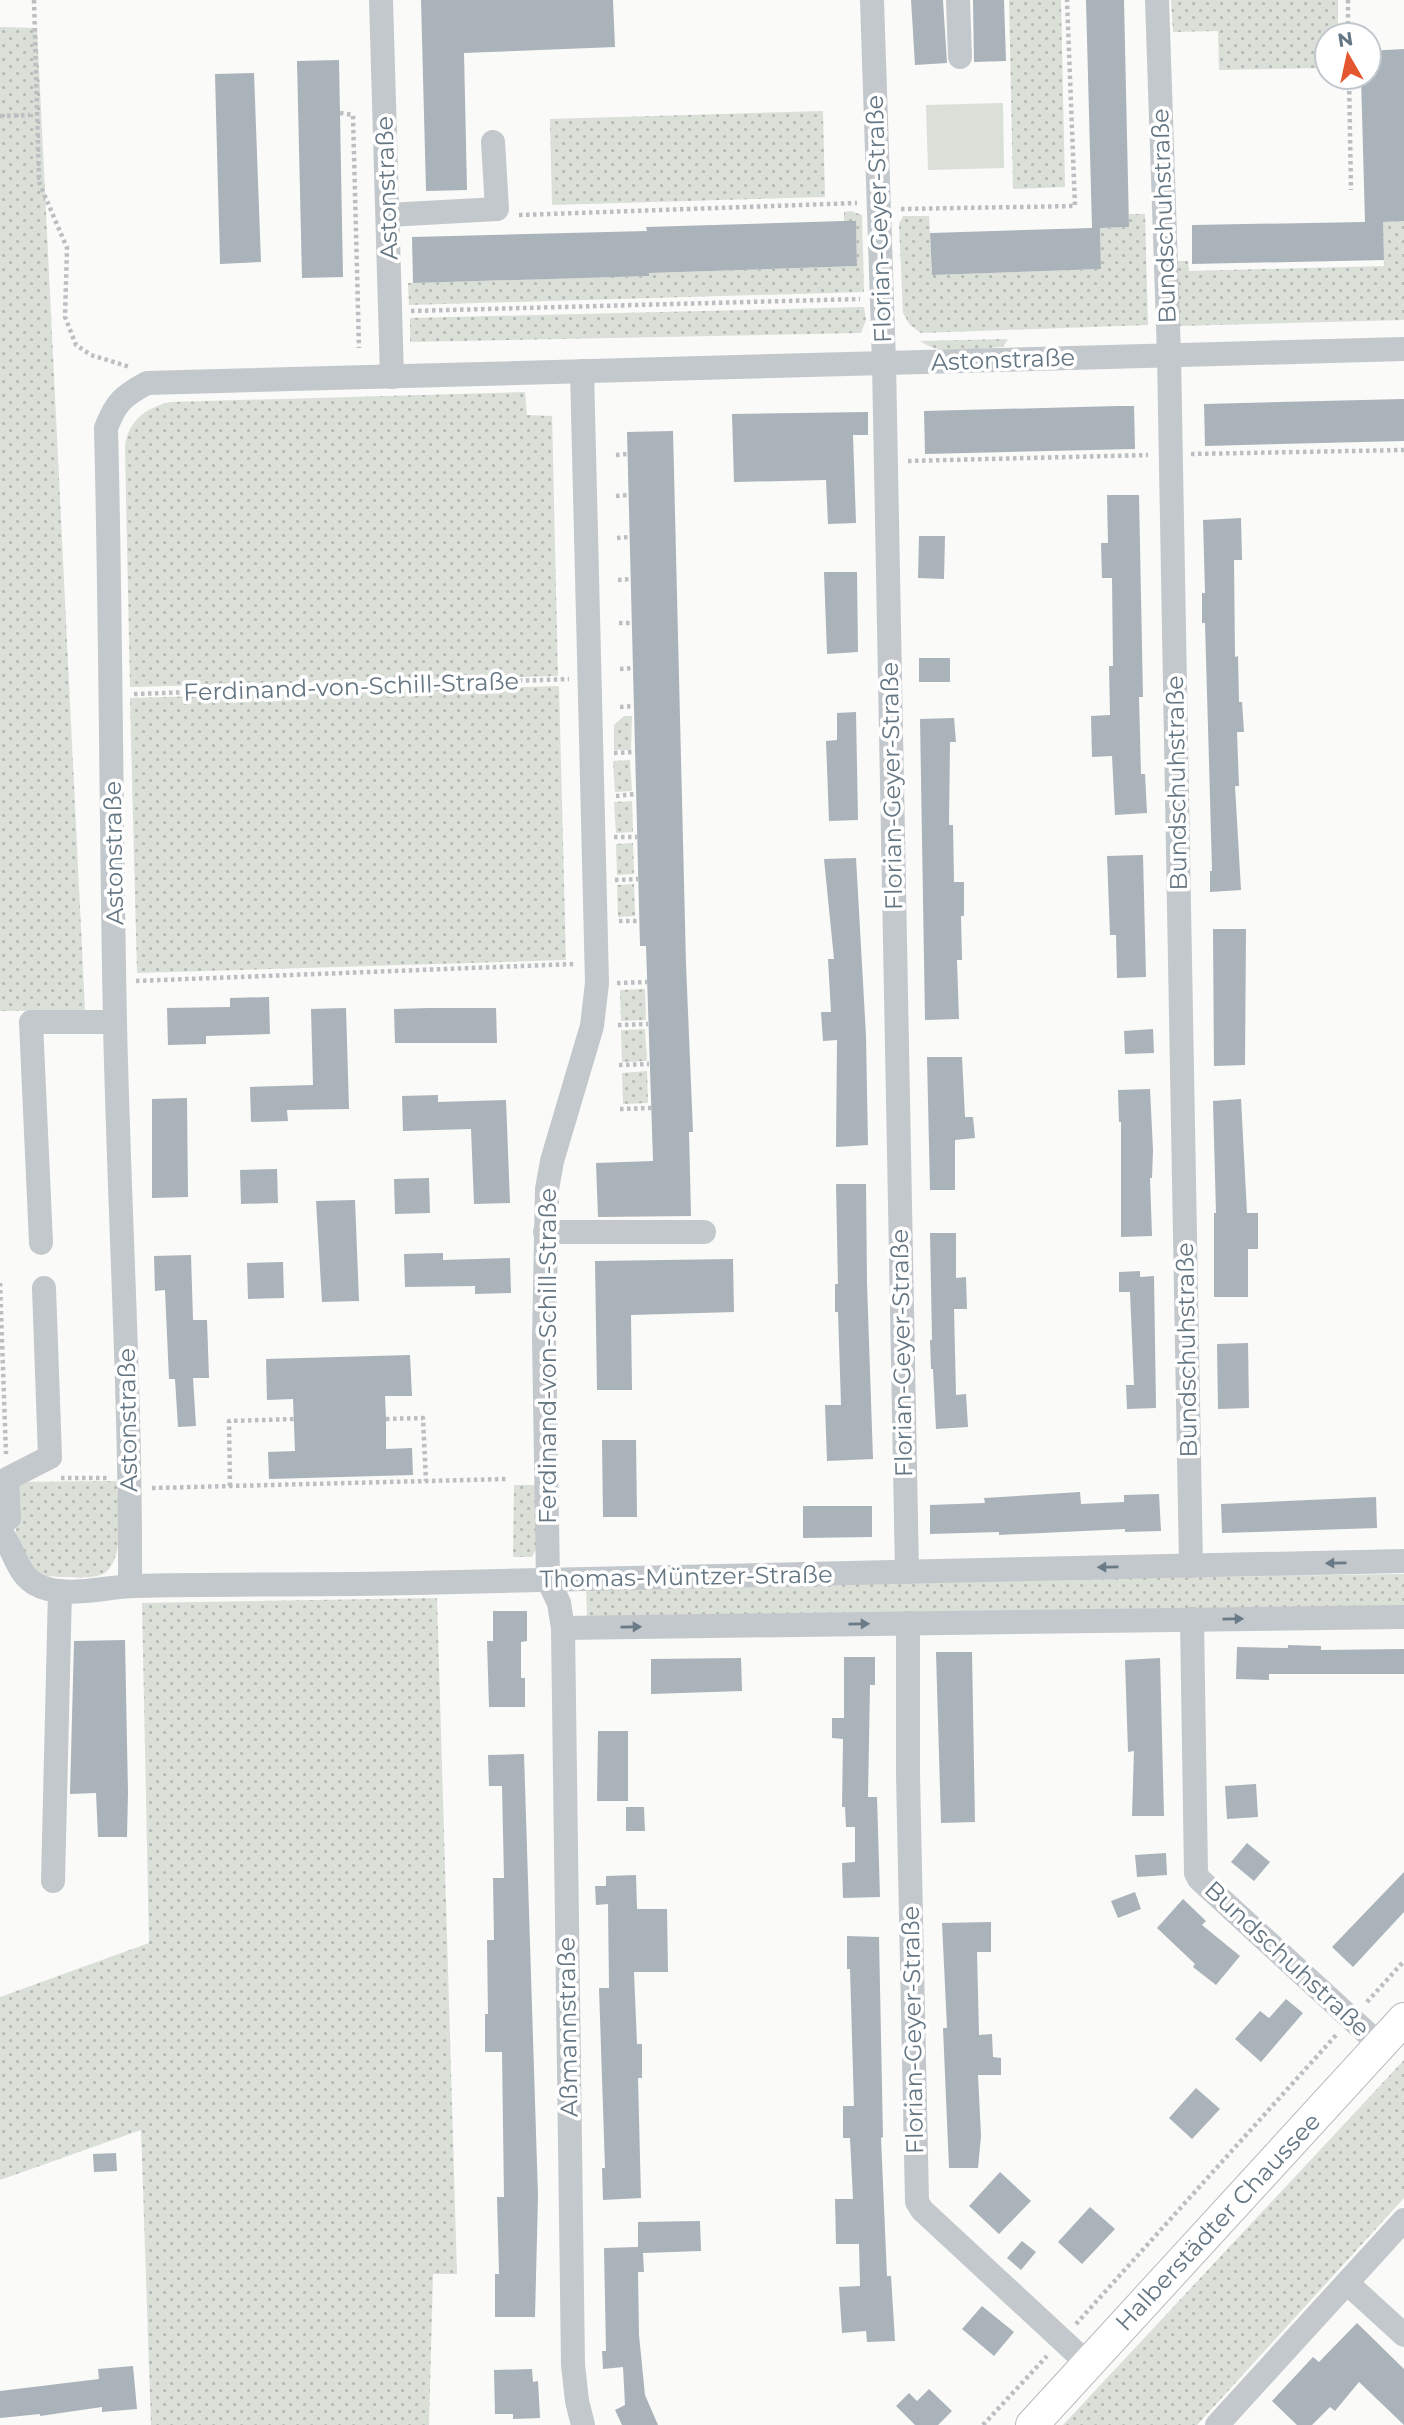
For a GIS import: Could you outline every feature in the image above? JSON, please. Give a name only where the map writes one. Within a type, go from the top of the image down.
[{"type":"main road","name":"Halberstädter Chaussee","points":[[1032,2425],[1404,2019]]},
{"type":"street","name":"Astonstraße","points":[[381,0],[392,377]]},
{"type":"street","name":"Florian-Geyer-Straße","points":[[872,0],[884,363],[907,1572]]},
{"type":"street","points":[[958,0],[960,57]]},
{"type":"street","name":"Bundschuhstraße","points":[[1157,0],[1169,355],[1191,1566]]},
{"type":"street","points":[[388,215],[497,209],[494,142]]},
{"type":"street","name":"Astonstraße","points":[[130,1586],[130,1478],[115,1022],[106,428],[114,407],[127,394],[147,383],[1404,349]]},
{"type":"street","name":"Ferdinand-von-Schill-Straße","points":[[563,1628],[559,1603],[548,1580],[545,1232],[547,1189],[552,1161],[592,1026],[595,1004],[582,371]]},
{"type":"street","points":[[41,1243],[31,1022],[115,1022]]},
{"type":"street","points":[[545,1232],[704,1232]]},
{"type":"street","points":[[0,1525],[9,1518],[7,1479],[50,1457],[44,1288]]},
{"type":"street","name":"Thomas-Müntzer-Straße","points":[[0,1531],[10,1565],[38,1586],[60,1591],[130,1586],[548,1580],[1404,1561]]},
{"type":"street","points":[[53,1881],[60,1591]]},
{"type":"street","name":"Thomas-Müntzer-Straße","points":[[563,1628],[1404,1617]]},
{"type":"street","name":"Bundschuhstraße","points":[[1192,1619],[1196,1873],[1199,1880],[1380,2045]]},
{"type":"street","name":"Florian-Geyer-Straße","points":[[908,1623],[908,1787],[917,2202],[922,2210],[1087,2363]]},
{"type":"street","name":"Aßmannstraße","points":[[563,1628],[573,2365],[583,2425]]},
{"type":"street","points":[[1217,2425],[1404,2220]]},
{"type":"street","points":[[1347,2283],[1404,2335]]},
{"type":"path","points":[[34,0],[39,182],[67,248],[65,317],[70,334],[76,345],[91,355],[140,371],[147,383]]},
{"type":"path","points":[[497,209],[497,215],[879,206],[1075,206],[1067,0]]},
{"type":"path","points":[[1348,0],[1348,21]]},
{"type":"path","points":[[1349,91],[1351,190]]},
{"type":"path","points":[[340,113],[353,115],[359,348]]},
{"type":"path","points":[[0,116],[30,115]]},
{"type":"path","points":[[390,312],[882,299]]},
{"type":"path","points":[[1203,454],[1404,450]]},
{"type":"path","points":[[616,454],[627,454]]},
{"type":"path","points":[[926,461],[1136,455]]},
{"type":"path","points":[[616,496],[628,495]]},
{"type":"path","points":[[617,538],[629,537]]},
{"type":"path","points":[[618,580],[631,579]]},
{"type":"path","points":[[619,623],[631,623]]},
{"type":"path","points":[[620,669],[633,668]]},
{"type":"path","name":"Ferdinand-von-Schill-Straße","points":[[112,694],[590,678]]},
{"type":"path","points":[[620,707],[634,706]]},
{"type":"path","points":[[610,754],[635,752]]},
{"type":"path","points":[[612,796],[636,794]]},
{"type":"path","points":[[613,837],[637,837]]},
{"type":"path","points":[[614,880],[638,879]]},
{"type":"path","points":[[615,921],[639,921]]},
{"type":"path","points":[[115,982],[596,962]]},
{"type":"path","points":[[617,983],[647,982]]},
{"type":"path","points":[[618,1025],[648,1024]]},
{"type":"path","points":[[619,1065],[649,1063]]},
{"type":"path","points":[[621,1109],[651,1108]]},
{"type":"path","points":[[0,1283],[7,1479]]},
{"type":"path","points":[[386,1419],[423,1418],[426,1481]]},
{"type":"path","points":[[230,1486],[229,1421],[294,1419]]},
{"type":"path","points":[[48,1479],[130,1478]]},
{"type":"path","points":[[153,1488],[506,1479]]},
{"type":"path","points":[[983,2425],[1404,1961]]},
{"type":"shaded area","points":[[1009,0],[1061,0],[1065,187],[1013,189]]},
{"type":"shaded area","points":[[1171,0],[1338,0],[1338,21],[1313,21],[1313,68],[1219,70],[1218,31],[1173,32]]},
{"type":"shaded area","points":[[0,27],[37,28],[85,1010],[0,1011]]},
{"type":"shaded area","points":[[1003,103],[1004,168],[928,170],[926,105]]},
{"type":"shaded area","points":[[823,111],[825,197],[552,205],[550,119]]},
{"type":"shaded area","points":[[851,211],[862,215],[864,292],[409,305],[408,283],[857,266],[856,222],[844,221],[844,212]]},
{"type":"shaded area","points":[[1129,214],[1145,214],[1148,325],[921,333],[910,325],[903,313],[899,224],[903,216],[929,216],[932,275],[1101,269],[1100,228],[1129,227]]},
{"type":"shaded area","points":[[1404,221],[1404,320],[1178,326],[1176,261],[1188,261],[1189,271],[1384,266],[1383,222]]},
{"type":"shaded area","points":[[864,307],[866,320],[861,333],[410,342],[410,318]]},
{"type":"shaded area","points":[[1008,339],[1003,347],[960,350],[938,349],[920,341]]},
{"type":"shaded area","points":[[525,392],[527,415],[552,416],[558,676],[130,687],[125,448],[129,431],[145,412],[170,402]]},
{"type":"shaded area","points":[[559,686],[566,960],[137,973],[130,698]]},
{"type":"shaded area","points":[[624,716],[632,716],[631,750],[614,750],[614,725]]},
{"type":"shaded area","points":[[630,760],[632,791],[615,792],[613,761]]},
{"type":"shaded area","points":[[632,801],[633,832],[616,833],[614,802]]},
{"type":"shaded area","points":[[633,843],[634,874],[617,875],[616,844]]},
{"type":"shaded area","points":[[634,884],[635,916],[618,917],[617,885]]},
{"type":"shaded area","points":[[645,989],[646,1020],[621,1021],[620,990]]},
{"type":"shaded area","points":[[645,1029],[647,1061],[622,1062],[621,1030]]},
{"type":"shaded area","points":[[647,1071],[648,1103],[623,1104],[622,1073]]},
{"type":"shaded area","points":[[117,1481],[118,1545],[110,1567],[103,1574],[87,1577],[34,1574],[16,1546],[15,1482]]},
{"type":"shaded area","points":[[514,1485],[536,1485],[536,1549],[532,1557],[513,1557]]},
{"type":"shaded area","points":[[1404,1574],[1404,1607],[587,1619],[586,1586]]},
{"type":"shaded area","points":[[437,1598],[457,2274],[433,2274],[429,2425],[151,2425],[141,2130],[0,2180],[0,1997],[149,1943],[142,1603]]},
{"type":"shaded area","points":[[1404,2060],[1404,2198],[1197,2425],[1063,2425]]},
{"type":"building","points":[[421,0],[613,0],[615,47],[464,53],[467,190],[426,191]]},
{"type":"building","points":[[911,0],[943,0],[947,63],[915,65]]},
{"type":"building","points":[[973,0],[1004,0],[1006,61],[974,62]]},
{"type":"building","points":[[1086,0],[1124,0],[1129,227],[1100,228],[1101,269],[932,275],[930,233],[1092,228]]},
{"type":"building","points":[[1404,49],[1404,221],[1383,222],[1384,260],[1192,264],[1192,225],[1365,222],[1361,91],[1383,91],[1383,50]]},
{"type":"building","points":[[339,60],[343,277],[302,278],[297,61]]},
{"type":"building","points":[[254,73],[261,262],[220,264],[215,74]]},
{"type":"building","points":[[856,221],[857,266],[413,283],[412,237],[647,231],[646,227]]},
{"type":"building","points":[[1404,399],[1404,441],[1205,446],[1204,404]]},
{"type":"building","points":[[1134,406],[1135,449],[925,454],[924,411]]},
{"type":"building","points":[[868,412],[868,435],[853,435],[856,523],[828,524],[826,480],[734,482],[732,414]]},
{"type":"building","points":[[673,431],[686,964],[693,1132],[689,1132],[691,1216],[598,1217],[596,1163],[653,1161],[646,946],[640,946],[627,432]]},
{"type":"building","points":[[1107,495],[1139,495],[1143,697],[1139,697],[1141,774],[1145,774],[1147,813],[1115,815],[1112,756],[1092,757],[1091,716],[1110,715],[1109,666],[1113,666],[1112,578],[1102,578],[1101,543],[1108,543]]},
{"type":"building","points":[[1241,518],[1242,560],[1234,560],[1235,657],[1238,656],[1239,702],[1242,702],[1244,732],[1237,732],[1239,786],[1235,786],[1241,890],[1210,892],[1212,871],[1205,623],[1202,623],[1202,593],[1205,593],[1203,520]]},
{"type":"building","points":[[919,536],[945,536],[944,579],[918,578]]},
{"type":"building","points":[[824,572],[857,572],[858,652],[827,654]]},
{"type":"building","points":[[919,658],[950,658],[950,682],[919,682]]},
{"type":"building","points":[[856,712],[858,820],[829,821],[826,741],[837,740],[837,713]]},
{"type":"building","points":[[954,718],[956,742],[950,742],[949,825],[953,825],[954,882],[964,882],[964,916],[961,916],[962,960],[957,960],[959,1019],[925,1020],[920,719]]},
{"type":"building","points":[[1143,855],[1146,977],[1117,978],[1116,935],[1110,935],[1107,856]]},
{"type":"building","points":[[856,858],[866,1036],[868,1145],[836,1147],[837,1040],[823,1041],[821,1012],[831,1012],[828,959],[834,959],[824,859]]},
{"type":"building","points":[[1213,929],[1246,929],[1245,1065],[1214,1066]]},
{"type":"building","points":[[269,997],[270,1034],[206,1036],[206,1044],[168,1045],[167,1008],[230,1007],[230,998]]},
{"type":"building","points":[[346,1008],[349,1109],[287,1110],[288,1121],[251,1122],[250,1087],[313,1085],[311,1009]]},
{"type":"building","points":[[496,1008],[497,1043],[395,1043],[394,1009]]},
{"type":"building","points":[[1153,1029],[1154,1053],[1125,1054],[1124,1031]]},
{"type":"building","points":[[927,1057],[962,1057],[965,1117],[973,1117],[975,1138],[955,1140],[955,1190],[930,1190]]},
{"type":"building","points":[[1150,1089],[1153,1150],[1150,1178],[1152,1236],[1121,1237],[1121,1122],[1118,1090]]},
{"type":"building","points":[[438,1095],[438,1102],[506,1100],[510,1203],[474,1204],[471,1129],[403,1131],[402,1096]]},
{"type":"building","points":[[187,1098],[188,1197],[152,1198],[152,1099]]},
{"type":"building","points":[[1241,1099],[1247,1213],[1258,1213],[1258,1249],[1248,1249],[1248,1297],[1214,1297],[1216,1213],[1213,1101]]},
{"type":"building","points":[[277,1169],[278,1203],[241,1204],[240,1170]]},
{"type":"building","points":[[429,1178],[430,1213],[395,1214],[394,1179]]},
{"type":"building","points":[[836,1184],[866,1184],[873,1459],[827,1461],[825,1405],[841,1405],[838,1312],[835,1312],[835,1284],[838,1284]]},
{"type":"building","points":[[355,1200],[359,1301],[322,1302],[316,1201]]},
{"type":"building","points":[[930,1233],[956,1233],[956,1278],[966,1277],[967,1309],[954,1309],[956,1395],[966,1394],[968,1427],[936,1429],[930,1340]]},
{"type":"building","points":[[443,1253],[443,1260],[510,1258],[511,1293],[475,1294],[475,1286],[405,1287],[404,1254]]},
{"type":"building","points":[[191,1255],[193,1320],[207,1320],[209,1378],[193,1378],[196,1426],[178,1427],[175,1379],[169,1379],[165,1290],[155,1291],[154,1256]]},
{"type":"building","points":[[733,1259],[734,1312],[631,1315],[632,1390],[597,1390],[595,1261]]},
{"type":"building","points":[[283,1262],[284,1298],[248,1299],[247,1263]]},
{"type":"building","points":[[1140,1271],[1140,1277],[1154,1276],[1156,1408],[1127,1409],[1126,1385],[1134,1385],[1130,1292],[1119,1292],[1119,1272]]},
{"type":"building","points":[[1248,1343],[1249,1408],[1218,1409],[1217,1344]]},
{"type":"building","points":[[410,1355],[412,1396],[385,1396],[386,1449],[412,1448],[413,1475],[269,1479],[268,1452],[295,1451],[293,1399],[267,1400],[266,1359]]},
{"type":"building","points":[[602,1440],[636,1440],[637,1517],[603,1517]]},
{"type":"building","points":[[1080,1492],[1081,1504],[1124,1502],[1124,1495],[1159,1494],[1161,1531],[1125,1532],[1125,1529],[999,1535],[999,1532],[930,1534],[930,1505],[985,1503],[984,1498]]},
{"type":"building","points":[[1376,1497],[1377,1528],[1222,1533],[1221,1504]]},
{"type":"building","points":[[803,1506],[872,1506],[872,1537],[803,1538]]},
{"type":"building","points":[[493,1611],[527,1611],[527,1641],[521,1642],[521,1678],[525,1678],[525,1707],[489,1707],[487,1641],[493,1641]]},
{"type":"building","points":[[125,1640],[127,1837],[98,1837],[96,1793],[70,1794],[74,1641]]},
{"type":"building","points":[[1288,1645],[1321,1646],[1321,1650],[1404,1649],[1404,1674],[1269,1674],[1269,1680],[1236,1679],[1237,1647],[1288,1648]]},
{"type":"building","points":[[936,1652],[972,1652],[975,1822],[941,1823]]},
{"type":"building","points":[[844,1657],[875,1657],[875,1685],[870,1685],[868,1797],[877,1797],[880,1897],[843,1898],[842,1863],[855,1862],[855,1827],[846,1827],[845,1807],[842,1807],[843,1739],[832,1738],[832,1718],[844,1718]]},
{"type":"building","points":[[741,1658],[742,1691],[651,1694],[651,1659]]},
{"type":"building","points":[[1160,1658],[1164,1816],[1132,1816],[1134,1751],[1128,1752],[1125,1660]]},
{"type":"building","points":[[598,1731],[628,1731],[628,1801],[597,1801]]},
{"type":"building","points":[[524,1754],[538,2196],[535,2317],[495,2317],[495,2274],[499,2274],[497,2197],[504,2197],[502,2052],[485,2052],[485,2014],[488,2014],[487,1940],[494,1940],[493,1878],[504,1878],[502,1786],[489,1786],[488,1755]]},
{"type":"building","points":[[1256,1784],[1258,1817],[1227,1819],[1225,1786]]},
{"type":"building","points":[[626,1807],[644,1807],[645,1831],[626,1831]]},
{"type":"building","points":[[1247,1843],[1270,1862],[1254,1881],[1231,1862]]},
{"type":"building","points":[[1166,1853],[1167,1875],[1137,1877],[1135,1855]]},
{"type":"building","points":[[1404,1872],[1404,1912],[1353,1967],[1332,1947]]},
{"type":"building","points":[[636,1875],[637,1909],[667,1909],[668,1972],[634,1972],[637,2044],[642,2044],[642,2078],[638,2078],[641,2198],[603,2200],[602,2168],[605,2168],[599,1988],[609,1988],[608,1904],[596,1905],[595,1886],[606,1886],[606,1876]]},
{"type":"building","points":[[1135,1892],[1141,1909],[1118,1918],[1111,1901]]},
{"type":"building","points":[[1183,1899],[1206,1921],[1202,1925],[1240,1956],[1216,1985],[1193,1967],[1195,1964],[1157,1928]]},
{"type":"building","points":[[991,1922],[991,1952],[977,1952],[979,2035],[992,2034],[993,2057],[1001,2058],[1001,2075],[978,2075],[981,2136],[978,2168],[949,2168],[942,1923]]},
{"type":"building","points":[[847,1936],[879,1937],[881,2138],[887,2276],[891,2276],[895,2341],[867,2342],[866,2331],[842,2333],[839,2287],[860,2286],[859,2244],[836,2244],[835,2199],[853,2199],[850,2138],[843,2138],[843,2106],[854,2106]]},
{"type":"building","points":[[1286,1999],[1303,2013],[1261,2062],[1235,2039],[1260,2011],[1269,2018]]},
{"type":"building","points":[[1196,2088],[1220,2109],[1192,2139],[1169,2118]]},
{"type":"building","points":[[116,2153],[117,2171],[94,2172],[93,2154]]},
{"type":"building","points":[[1000,2172],[1031,2201],[999,2234],[969,2206]]},
{"type":"building","points":[[1090,2207],[1115,2229],[1082,2264],[1058,2242]]},
{"type":"building","points":[[700,2221],[701,2251],[643,2253],[644,2272],[638,2272],[639,2335],[645,2395],[658,2425],[622,2425],[615,2410],[625,2405],[623,2367],[603,2369],[602,2351],[606,2351],[604,2248],[638,2247],[638,2222]]},
{"type":"building","points":[[1022,2241],[1036,2252],[1021,2270],[1007,2258]]},
{"type":"building","points":[[982,2306],[1014,2332],[994,2356],[962,2329]]},
{"type":"building","points":[[1357,2323],[1404,2369],[1404,2425],[1359,2382],[1335,2411],[1330,2407],[1312,2425],[1297,2425],[1272,2401],[1313,2357],[1319,2362]]},
{"type":"building","points":[[133,2366],[137,2409],[102,2412],[102,2407],[40,2416],[0,2418],[0,2391],[99,2379],[98,2369]]},
{"type":"building","points":[[532,2369],[533,2382],[538,2381],[540,2418],[513,2419],[513,2414],[495,2414],[494,2370]]},
{"type":"building","points":[[929,2389],[952,2411],[938,2425],[915,2425],[896,2406],[909,2393],[917,2401]]}]
